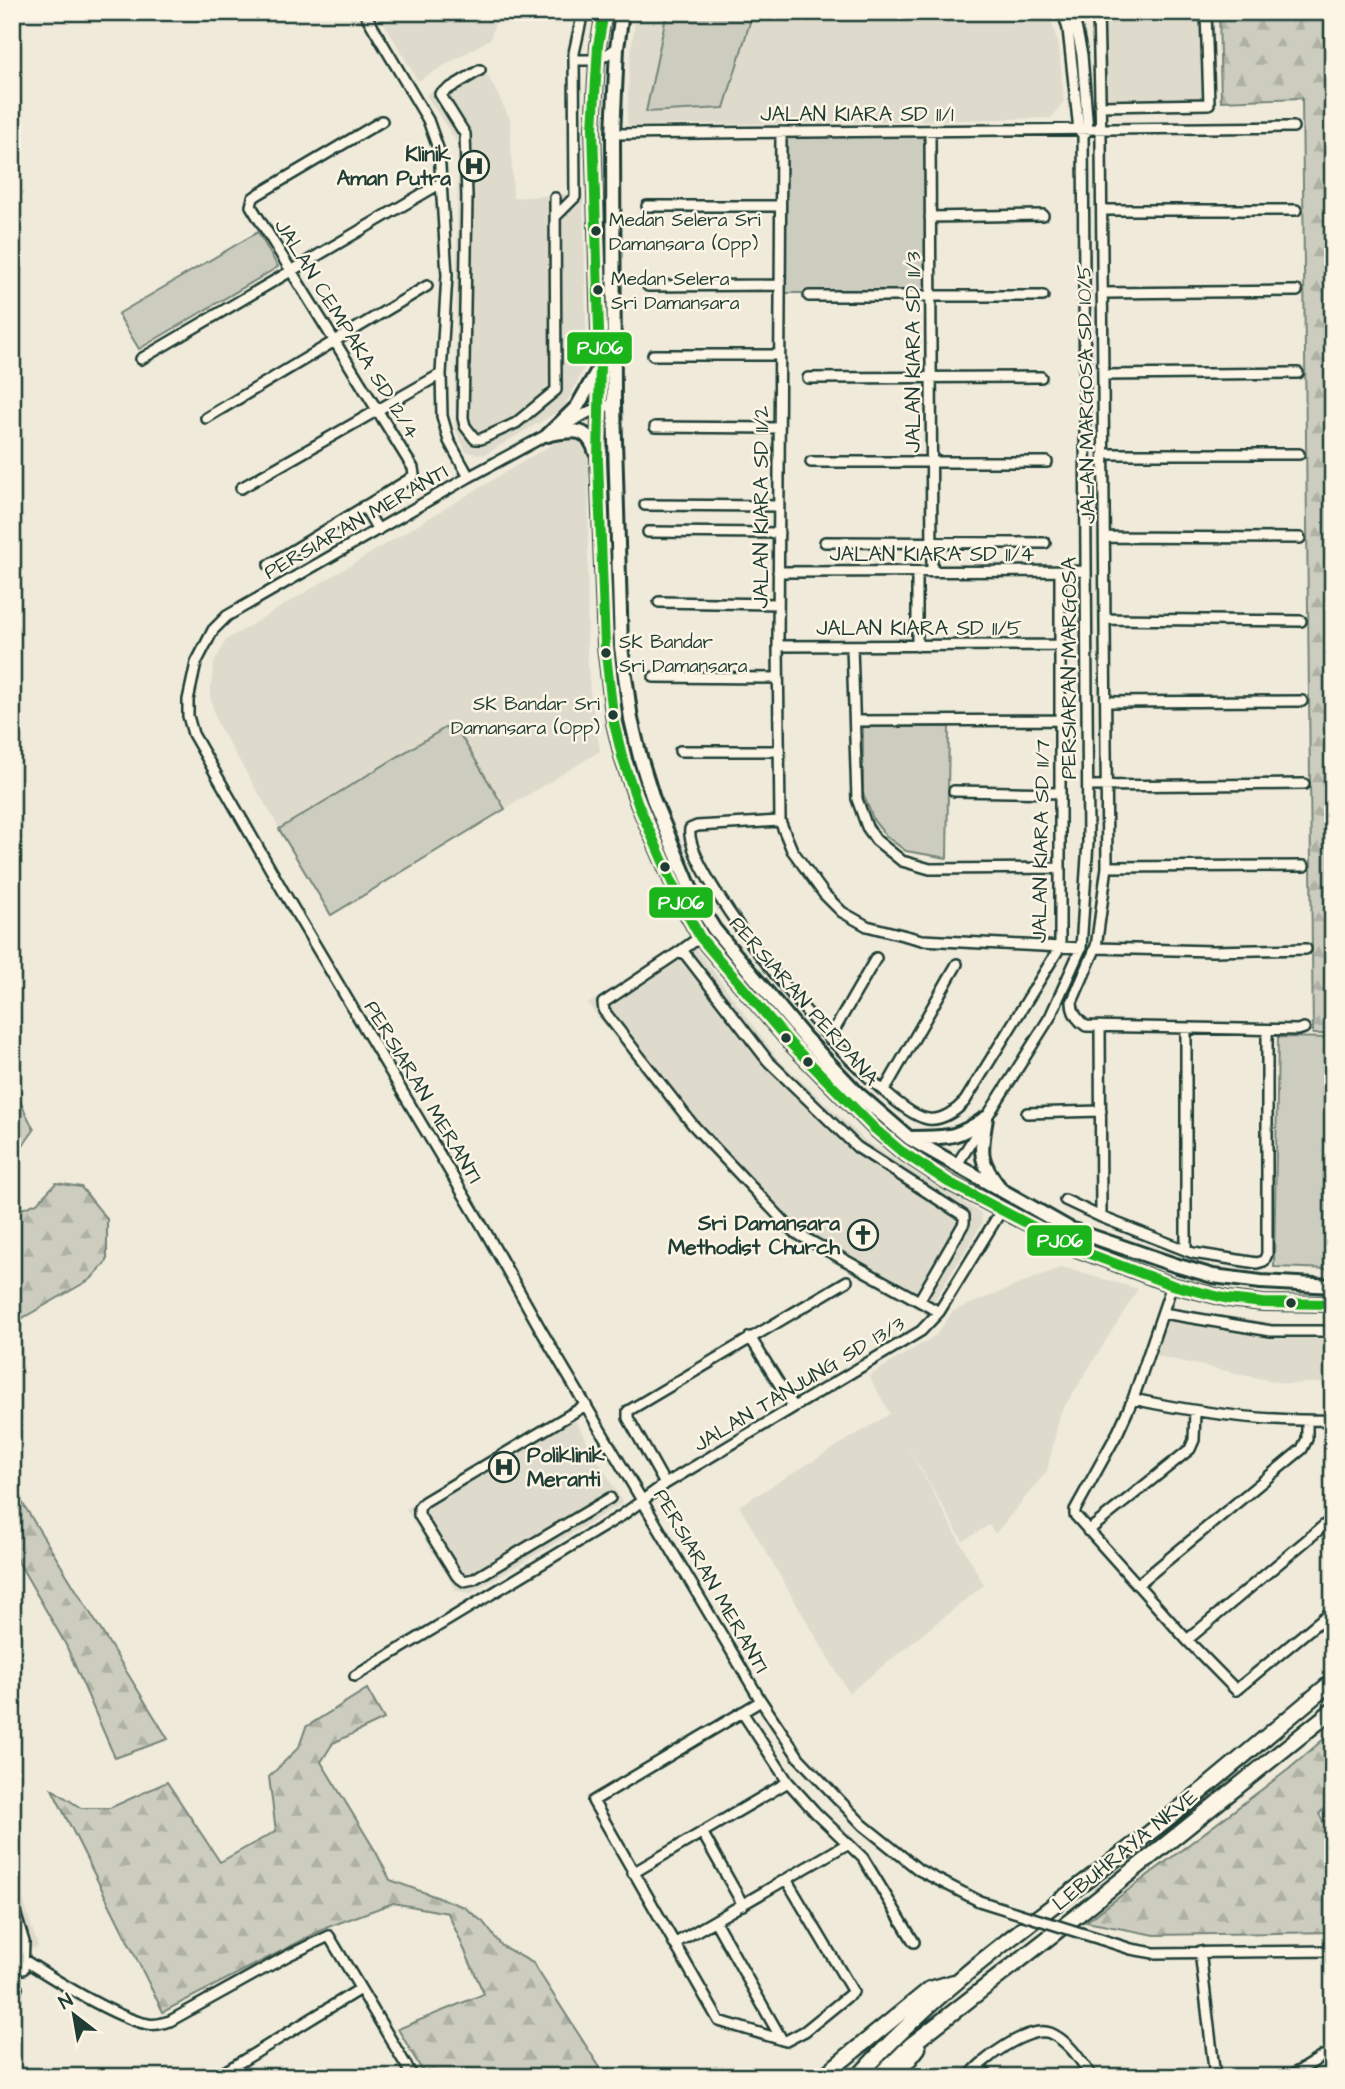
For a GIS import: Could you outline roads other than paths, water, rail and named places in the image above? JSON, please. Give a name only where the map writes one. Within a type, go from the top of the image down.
[{"type":"highway","name":"LEBUHRAYA NKVE","points":[[858,2077],[883,2048],[959,1981],[1150,1832],[1333,1681]]},
{"type":"highway","name":"LEBUHRAYA NKVE","points":[[941,2020],[1079,1914],[1333,1710]]},
{"type":"highway","points":[[822,2077],[930,1989],[959,1981]]},
{"type":"highway","points":[[879,2077],[941,2020]]},
{"type":"highway","points":[[895,2077],[941,2020]]},
{"type":"main road","name":"PERSIARAN PERDANA","points":[[604,12],[593,128],[600,364],[598,460],[605,646],[614,723],[638,804],[681,903],[700,937],[791,1044],[875,1129],[901,1151],[948,1182],[1083,1252],[1172,1285],[1240,1300],[1333,1304]]},
{"type":"main road","name":"PERSIARAN PERDANA","points":[[622,12],[617,48],[613,134],[614,406],[621,647],[631,719],[653,799],[694,897],[713,929],[805,1038],[857,1093],[909,1138],[1070,1229],[1213,1276],[1333,1286]]},
{"type":"main road","points":[[548,435],[577,407],[593,382],[600,364]]},
{"type":"main road","points":[[548,435],[579,431],[589,436],[598,460]]},
{"type":"main road","points":[[909,1138],[953,1137],[986,1118]]},
{"type":"main road","points":[[986,1118],[981,1151],[983,1163],[1003,1192]]},
{"type":"main road","points":[[901,1151],[940,1168],[949,1169],[956,1166],[955,1170],[960,1178],[996,1208]]},
{"type":"street","points":[[364,12],[428,120],[439,151],[447,275],[440,374],[442,416],[444,430],[469,477]]},
{"type":"street","points":[[556,216],[575,197],[574,60],[583,12]]},
{"type":"street","name":"PERSIARAN MARGOSA","points":[[956,1166],[1050,1017],[1081,948],[1088,842],[1083,132],[1069,13]]},
{"type":"street","points":[[1098,13],[1206,13],[1209,104],[1101,106]]},
{"type":"street","name":"JALAN MARGOSA SD 10/5","points":[[1098,13],[1107,867],[1095,948],[1072,1002],[1075,1016],[1086,1027],[1100,1027]]},
{"type":"street","points":[[574,60],[598,60],[617,48]]},
{"type":"street","points":[[480,70],[440,94],[465,134],[467,197],[463,418],[475,439],[481,439],[516,423],[556,390],[555,198]]},
{"type":"street","name":"JALAN CEMPAKA SD 12/4","points":[[364,506],[408,481],[414,475],[413,468],[290,271],[253,210],[251,202],[257,195],[382,121]]},
{"type":"street","name":"JALAN KIARA SD 11/1","points":[[613,134],[1083,132],[1101,129],[1293,127]]},
{"type":"street","name":"JALAN KIARA SD 11/3","points":[[930,131],[932,572]]},
{"type":"street","name":"JALAN KIARA SD 11/2","points":[[781,132],[778,572],[780,821],[792,850],[824,894],[842,912],[867,926],[922,940],[1081,948]]},
{"type":"street","points":[[141,359],[441,183]]},
{"type":"street","points":[[647,206],[780,206]]},
{"type":"street","points":[[1102,210],[1296,209]]},
{"type":"street","points":[[930,217],[1043,215]]},
{"type":"street","points":[[447,275],[466,273]]},
{"type":"street","points":[[648,286],[780,285]]},
{"type":"street","points":[[206,418],[427,286]]},
{"type":"street","points":[[1102,293],[1297,291]]},
{"type":"street","points":[[809,296],[1043,296]]},
{"type":"street","points":[[653,355],[779,355]]},
{"type":"street","points":[[1103,375],[1298,373]]},
{"type":"street","points":[[241,488],[440,374]]},
{"type":"street","points":[[808,378],[1041,377]]},
{"type":"street","name":"PERSIARAN MERANTI","points":[[614,406],[600,406],[469,477],[228,616],[213,630],[203,646],[193,673],[188,700],[188,716],[193,734],[761,1701],[799,1758],[863,1825],[919,1871],[979,1902],[1131,1949],[1154,1953],[1200,1951]]},
{"type":"street","points":[[655,427],[779,428]]},
{"type":"street","points":[[1104,454],[1299,454]]},
{"type":"street","points":[[810,462],[1046,462]]},
{"type":"street","points":[[645,505],[779,506]]},
{"type":"street","points":[[269,565],[364,506],[378,530]]},
{"type":"street","points":[[648,532],[779,533]]},
{"type":"street","points":[[1105,537],[1300,538]]},
{"type":"street","points":[[825,542],[1045,543]]},
{"type":"street","name":"JALAN KIARA SD 11/4","points":[[778,572],[1086,572]]},
{"type":"street","points":[[917,646],[918,572]]},
{"type":"street","name":"JALAN KIARA SD 11/7","points":[[884,1091],[914,1113],[928,1119],[945,1116],[965,1101],[1060,947],[1060,572]]},
{"type":"street","points":[[659,602],[778,604]]},
{"type":"street","points":[[1105,619],[1301,621]]},
{"type":"street","name":"JALAN KIARA SD 11/5","points":[[778,646],[1060,645]]},
{"type":"street","points":[[852,646],[858,807],[867,827],[887,850],[902,861],[930,869],[1060,868]]},
{"type":"street","points":[[654,677],[778,678]]},
{"type":"street","points":[[1106,702],[1303,701]]},
{"type":"street","points":[[856,721],[1060,720]]},
{"type":"street","points":[[680,751],[779,751]]},
{"type":"street","points":[[1087,786],[1304,784]]},
{"type":"street","points":[[954,791],[1060,793]]},
{"type":"street","points":[[780,821],[697,826],[690,829],[690,836],[702,866],[734,921],[830,1039],[884,1091],[957,964]]},
{"type":"street","points":[[1107,867],[1304,866]]},
{"type":"street","points":[[700,937],[605,1002],[602,1006],[604,1011],[693,1125],[794,1232],[939,1312]]},
{"type":"street","points":[[1095,948],[1213,951],[1306,949]]},
{"type":"street","points":[[682,950],[768,1061],[857,1147],[964,1216],[964,1223],[919,1301]]},
{"type":"street","points":[[830,1039],[876,958]]},
{"type":"street","points":[[1101,1217],[1100,1027],[1267,1030],[1304,1028]]},
{"type":"street","points":[[1185,1250],[1186,1028]]},
{"type":"street","points":[[1065,1200],[1185,1250],[1257,1263],[1264,1261],[1267,1254],[1267,1030]]},
{"type":"street","points":[[1027,1113],[1101,1111]]},
{"type":"street","name":"JALAN TANJUNG SD 13/3","points":[[355,1676],[621,1516],[665,1484],[793,1406],[914,1337],[939,1312],[996,1208]]},
{"type":"street","points":[[665,1484],[628,1418],[628,1411],[847,1281]]},
{"type":"street","points":[[1172,1285],[1133,1399],[1075,1510],[1076,1517],[1236,1690],[1333,1610]]},
{"type":"street","points":[[1163,1312],[1271,1331],[1333,1331]]},
{"type":"street","points":[[750,1337],[793,1406]]},
{"type":"street","points":[[1133,1399],[1195,1411],[1307,1421],[1333,1420]]},
{"type":"street","points":[[586,1405],[424,1502],[419,1507],[419,1515],[457,1576],[464,1581],[474,1579],[610,1498]]},
{"type":"street","points":[[1088,1531],[1190,1449],[1194,1440],[1195,1411]]},
{"type":"street","points":[[1137,1585],[1302,1449],[1307,1439],[1307,1421]]},
{"type":"street","points":[[1187,1640],[1333,1518]]},
{"type":"street","points":[[761,1701],[593,1801],[719,2021],[782,2040],[796,2038],[853,1992],[786,1880]]},
{"type":"street","points":[[742,1712],[788,1782],[863,1858],[914,1942]]},
{"type":"street","points":[[633,1873],[788,1782]]},
{"type":"street","points":[[702,1832],[743,1905]]},
{"type":"street","points":[[674,1944],[847,1844]]},
{"type":"street","points":[[12,1902],[24,1942],[24,1965]]},
{"type":"street","points":[[715,1921],[782,2040]]},
{"type":"street","points":[[12,1963],[36,1968],[115,2012],[147,2024],[158,2025],[329,1936],[409,2075]]},
{"type":"street","points":[[12,1942],[24,1942]]},
{"type":"street","points":[[1215,2077],[1200,1951],[1333,1951]]},
{"type":"street","points":[[12,1972],[24,1965]]},
{"type":"street","points":[[216,2077],[360,1989]]},
{"type":"street","points":[[970,2077],[978,2067],[1004,2047],[1031,2034],[1044,2032],[1065,2043],[1092,2077]]},
{"type":"street","points":[[1289,2077],[1333,2050]]},
{"type":"street","points":[[978,2067],[990,2077]]},
{"type":"place","name":"Klinik Aman Putra","points":[[474,166]]},
{"type":"place","name":"Medan Selera Sri Damansara (Opp)","points":[[596,231]]},
{"type":"place","name":"Medan Selera Sri Damansara","points":[[598,290]]},
{"type":"place","name":"SK Bandar Sri Damansara","points":[[606,653]]},
{"type":"place","name":"SK Bandar Sri Damansara (Opp)","points":[[613,715]]},
{"type":"place","name":"Sri Damansara Methodist Church","points":[[863,1235]]},
{"type":"place","name":"Poliklinik Meranti","points":[[504,1467]]}]
